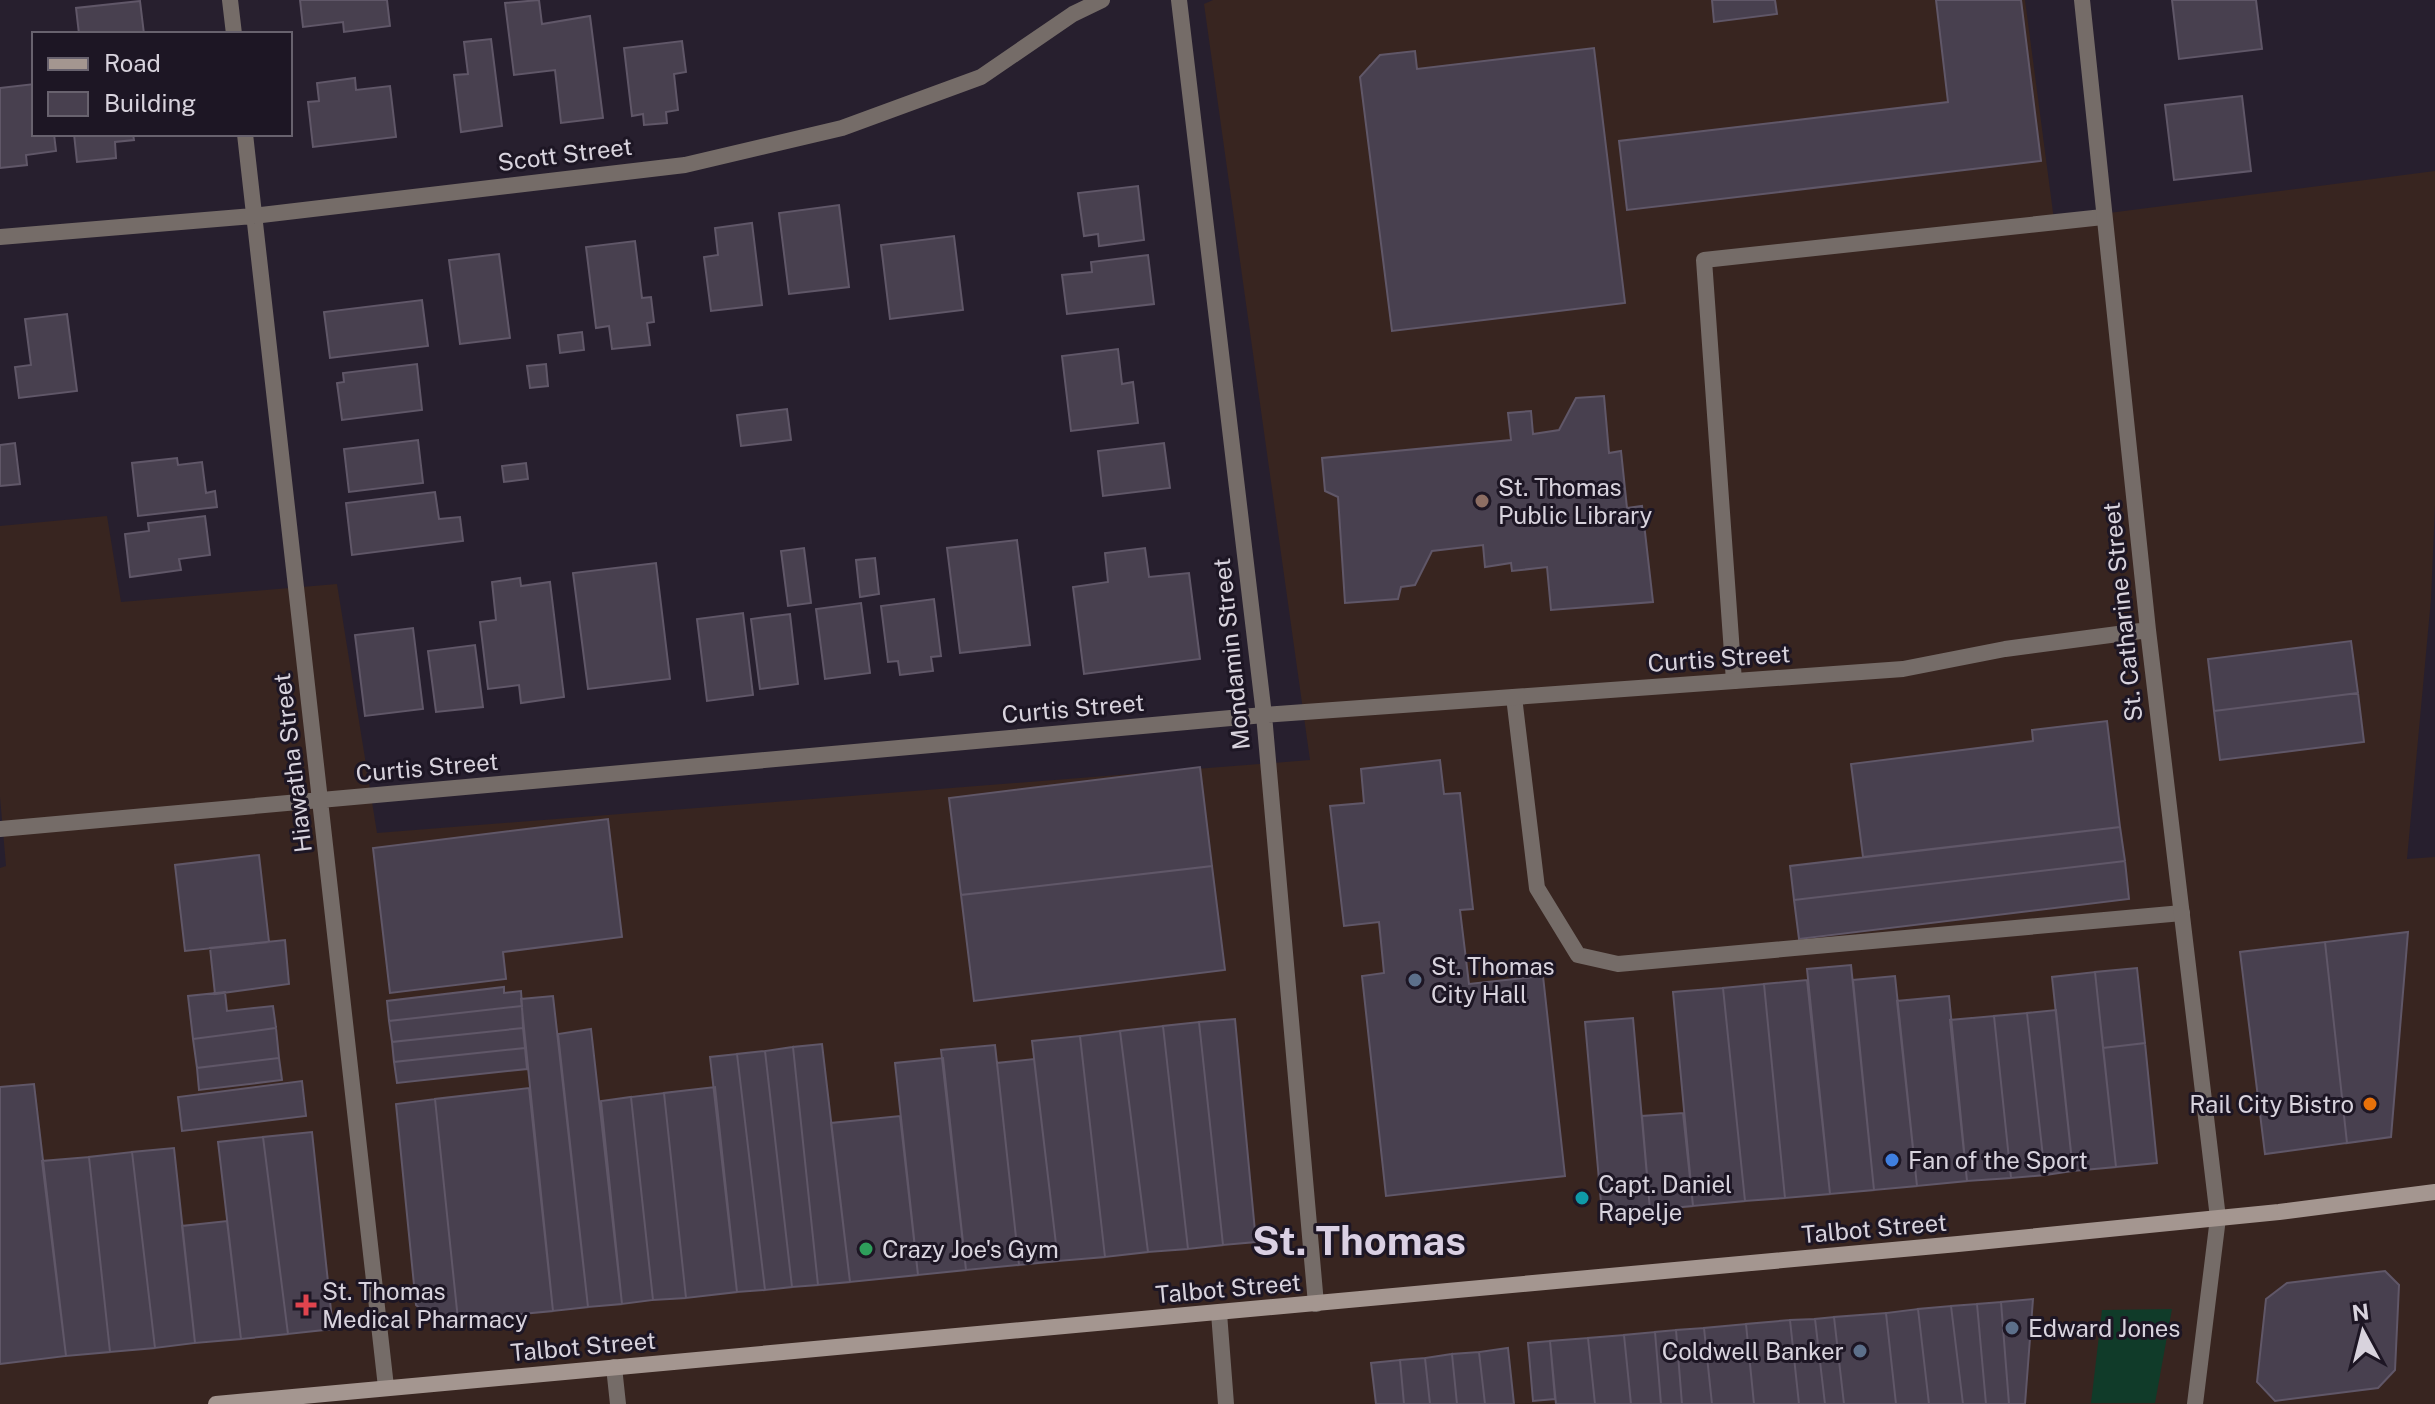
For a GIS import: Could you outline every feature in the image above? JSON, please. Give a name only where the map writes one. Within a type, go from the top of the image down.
[{"type":"main road","name":"Talbot Street","points":[[216,1404],[2218,1218],[2435,1192]]},
{"type":"street","points":[[230,0],[234,32]]},
{"type":"street","name":"Scott Street","points":[[0,237],[253,216],[685,165],[842,128],[981,77],[1073,14],[1102,0]]},
{"type":"street","name":"Mondamin Street","points":[[1179,0],[1264,715],[1316,1304]]},
{"type":"street","name":"St. Catharine Street","points":[[2082,0],[2148,630],[2218,1218],[2195,1404]]},
{"type":"street","name":"Hiawatha Street","points":[[245,136],[386,1387]]},
{"type":"street","points":[[1734,681],[1704,260],[2103,217]]},
{"type":"street","name":"Curtis Street","points":[[0,829],[1264,715],[1903,669],[2005,649],[2148,630]]},
{"type":"street","points":[[1514,697],[1537,888],[1578,955],[1618,964],[2182,913]]},
{"type":"street","points":[[1219,1313],[1226,1404]]},
{"type":"street","points":[[614,1367],[618,1404]]},
{"type":"shaded area","points":[[1213,0],[2025,0],[2054,220],[2435,171],[2435,506],[2431,599],[2407,859],[2435,857],[2435,1404],[0,1404],[0,868],[6,866],[0,797],[0,526],[107,516],[121,602],[337,584],[377,833],[1310,760],[1204,4]]},
{"type":"green space","points":[[2172,1309],[2155,1403],[2091,1403],[2102,1310]]},
{"type":"building","points":[[300,0],[387,0],[390,26],[344,32],[343,22],[303,27]]},
{"type":"building","points":[[539,0],[542,24],[590,16],[603,118],[561,123],[555,70],[514,75],[505,3]]},
{"type":"building","points":[[1712,0],[1775,0],[1777,14],[1714,22]]},
{"type":"building","points":[[1936,0],[2021,0],[2041,161],[1627,210],[1619,141],[1948,102]]},
{"type":"building","points":[[2172,0],[2256,0],[2262,49],[2179,59]]},
{"type":"building","points":[[140,1],[144,32],[79,32],[76,8]]},
{"type":"building","points":[[491,39],[502,126],[461,132],[454,75],[468,74],[464,42]]},
{"type":"building","points":[[682,41],[686,72],[674,74],[678,110],[666,112],[667,123],[644,125],[643,114],[632,116],[624,48]]},
{"type":"building","points":[[1594,48],[1625,303],[1392,331],[1360,77],[1380,55],[1415,51],[1417,69]]},
{"type":"building","points":[[355,78],[356,90],[390,86],[396,137],[313,147],[308,102],[319,101],[317,83]]},
{"type":"building","points":[[32,84],[32,136],[54,136],[56,151],[26,155],[27,165],[0,168],[0,88]]},
{"type":"building","points":[[2242,96],[2251,171],[2174,180],[2165,105]]},
{"type":"building","points":[[74,136],[133,136],[134,140],[115,142],[116,158],[77,162]]},
{"type":"building","points":[[1138,186],[1144,240],[1099,246],[1098,234],[1084,236],[1078,193]]},
{"type":"building","points":[[839,205],[849,287],[789,294],[779,213]]},
{"type":"building","points":[[752,223],[762,305],[711,311],[704,257],[718,255],[715,228]]},
{"type":"building","points":[[954,236],[963,310],[890,319],[881,245]]},
{"type":"building","points":[[635,241],[642,298],[651,297],[654,322],[647,323],[650,345],[612,349],[609,326],[596,328],[586,247]]},
{"type":"building","points":[[499,254],[510,338],[460,344],[449,260]]},
{"type":"building","points":[[1148,255],[1154,304],[1067,314],[1062,275],[1092,272],[1091,262]]},
{"type":"building","points":[[422,300],[428,346],[330,358],[324,312]]},
{"type":"building","points":[[67,314],[77,391],[19,398],[15,367],[31,365],[25,319]]},
{"type":"building","points":[[582,332],[584,350],[560,353],[558,335]]},
{"type":"building","points":[[1118,349],[1122,384],[1133,382],[1138,423],[1071,431],[1062,356]]},
{"type":"building","points":[[417,364],[422,410],[342,420],[337,383],[344,382],[343,373]]},
{"type":"building","points":[[546,364],[548,386],[530,388],[527,366]]},
{"type":"building","name":"St. Thomas Public Library","points":[[1604,396],[1609,453],[1621,451],[1627,508],[1642,506],[1653,602],[1551,610],[1547,567],[1512,571],[1511,563],[1485,567],[1483,545],[1432,551],[1415,585],[1401,587],[1398,599],[1345,603],[1338,497],[1325,491],[1322,458],[1511,440],[1508,413],[1531,411],[1533,434],[1559,430],[1576,398]]},
{"type":"building","points":[[787,409],[791,440],[741,446],[737,415]]},
{"type":"building","points":[[418,440],[423,483],[349,492],[344,449]]},
{"type":"building","points":[[15,443],[20,484],[0,486],[0,445]]},
{"type":"building","points":[[1164,443],[1170,488],[1103,496],[1098,451]]},
{"type":"building","points":[[177,458],[178,465],[202,462],[206,493],[215,491],[217,507],[138,516],[132,463]]},
{"type":"building","points":[[526,463],[528,479],[504,482],[502,466]]},
{"type":"building","points":[[435,492],[439,519],[460,517],[463,541],[352,555],[346,503]]},
{"type":"building","points":[[205,516],[210,555],[179,559],[181,570],[130,577],[125,534],[149,531],[148,523]]},
{"type":"building","points":[[1017,540],[1030,645],[960,653],[947,548]]},
{"type":"building","points":[[804,548],[811,603],[788,606],[781,551]]},
{"type":"building","points":[[1145,548],[1149,577],[1189,573],[1200,659],[1084,674],[1073,587],[1108,582],[1105,553]]},
{"type":"building","points":[[875,558],[879,594],[860,597],[856,560]]},
{"type":"building","points":[[656,563],[670,679],[588,689],[573,573]]},
{"type":"building","points":[[520,578],[521,586],[550,582],[564,697],[521,703],[519,685],[488,689],[480,622],[496,620],[492,582]]},
{"type":"building","points":[[934,599],[941,656],[931,657],[933,671],[900,675],[898,661],[888,662],[881,606]]},
{"type":"building","points":[[861,603],[870,673],[825,679],[816,609]]},
{"type":"building","points":[[743,613],[753,695],[707,701],[697,619]]},
{"type":"building","points":[[790,614],[798,684],[760,689],[751,619]]},
{"type":"building","points":[[413,628],[423,709],[365,716],[355,635]]},
{"type":"building","points":[[2351,641],[2358,693],[2214,711],[2208,659]]},
{"type":"building","points":[[475,645],[483,707],[436,712],[428,651]]},
{"type":"building","points":[[2358,693],[2364,742],[2220,760],[2214,711]]},
{"type":"building","points":[[2107,721],[2120,827],[1863,857],[1851,764],[2033,741],[2032,730]]},
{"type":"building","name":"St. Thomas City Hall","points":[[1440,760],[1444,794],[1460,793],[1473,909],[1460,910],[1469,984],[1543,976],[1565,1176],[1386,1196],[1362,976],[1384,973],[1379,922],[1344,926],[1330,806],[1364,803],[1361,769]]},
{"type":"building","points":[[1200,767],[1212,866],[961,895],[949,798]]},
{"type":"building","points":[[608,819],[622,937],[503,952],[506,979],[390,993],[373,848]]},
{"type":"building","points":[[2120,827],[2125,861],[1794,900],[1790,866]]},
{"type":"building","points":[[259,855],[269,942],[185,951],[175,865]]},
{"type":"building","points":[[2125,861],[2129,899],[1799,939],[1794,900]]},
{"type":"building","points":[[1212,866],[1225,970],[974,1001],[961,895]]},
{"type":"building","points":[[2408,932],[2391,1137],[2347,1143],[2325,942]]},
{"type":"building","points":[[285,940],[289,984],[215,994],[210,948]]},
{"type":"building","points":[[2325,942],[2347,1143],[2265,1154],[2240,952]]},
{"type":"building","points":[[1851,965],[1874,1190],[1830,1194],[1807,969]]},
{"type":"building","points":[[2137,968],[2145,1043],[2103,1048],[2095,972]]},
{"type":"building","points":[[2095,972],[2116,1167],[2073,1171],[2052,977]]},
{"type":"building","points":[[1895,976],[1917,1186],[1874,1190],[1853,980]]},
{"type":"building","points":[[1807,980],[1830,1194],[1785,1198],[1764,984]]},
{"type":"building","points":[[1764,984],[1785,1198],[1745,1201],[1723,988]]},
{"type":"building","points":[[504,987],[504,993],[521,991],[522,1006],[389,1021],[387,1001]]},
{"type":"building","points":[[1723,988],[1745,1201],[1693,1206],[1673,992]]},
{"type":"building","points":[[225,992],[227,1011],[273,1006],[276,1028],[193,1039],[188,996]]},
{"type":"building","points":[[553,996],[588,1307],[553,1311],[521,999]]},
{"type":"building","points":[[1949,996],[1967,1181],[1917,1186],[1897,1001]]},
{"type":"building","points":[[522,1006],[523,1028],[392,1042],[389,1021]]},
{"type":"building","points":[[2056,1010],[2073,1171],[2045,1175],[2027,1013]]},
{"type":"building","points":[[2027,1013],[2045,1175],[2011,1178],[1994,1016]]},
{"type":"building","points":[[1994,1016],[2011,1178],[1967,1181],[1950,1020]]},
{"type":"building","points":[[1633,1018],[1650,1210],[1602,1214],[1585,1022]]},
{"type":"building","points":[[1235,1019],[1256,1242],[1223,1245],[1199,1022]]},
{"type":"building","points":[[1199,1022],[1223,1245],[1188,1249],[1163,1026]]},
{"type":"building","points":[[1163,1026],[1188,1249],[1148,1252],[1120,1031]]},
{"type":"building","points":[[276,1028],[279,1058],[197,1068],[193,1039]]},
{"type":"building","points":[[523,1028],[525,1048],[394,1062],[392,1042]]},
{"type":"building","points":[[591,1029],[622,1304],[588,1307],[558,1034]]},
{"type":"building","points":[[1120,1031],[1148,1252],[1105,1257],[1080,1036]]},
{"type":"building","points":[[1080,1036],[1105,1257],[1058,1261],[1032,1041]]},
{"type":"building","points":[[2145,1043],[2157,1163],[2116,1167],[2103,1048]]},
{"type":"building","points":[[822,1044],[850,1282],[818,1285],[793,1047]]},
{"type":"building","points":[[995,1045],[1019,1265],[966,1270],[941,1050]]},
{"type":"building","points":[[793,1047],[818,1285],[792,1287],[765,1051]]},
{"type":"building","points":[[525,1048],[527,1069],[397,1083],[394,1062]]},
{"type":"building","points":[[765,1051],[792,1287],[765,1290],[737,1054]]},
{"type":"building","points":[[737,1054],[765,1290],[737,1292],[710,1057]]},
{"type":"building","points":[[279,1058],[282,1080],[199,1090],[197,1068]]},
{"type":"building","points":[[943,1058],[966,1270],[918,1275],[895,1063]]},
{"type":"building","points":[[1034,1059],[1058,1261],[1019,1265],[997,1063]]},
{"type":"building","points":[[302,1081],[306,1116],[182,1131],[178,1097]]},
{"type":"building","points":[[34,1084],[66,1356],[0,1364],[0,1087]]},
{"type":"building","points":[[715,1087],[737,1292],[686,1298],[664,1093]]},
{"type":"building","points":[[529,1088],[553,1311],[458,1320],[435,1099]]},
{"type":"building","points":[[664,1093],[686,1298],[653,1300],[631,1097]]},
{"type":"building","points":[[631,1097],[653,1300],[622,1304],[601,1101]]},
{"type":"building","points":[[435,1099],[458,1320],[435,1322],[416,1305],[396,1104]]},
{"type":"building","points":[[1683,1113],[1693,1206],[1650,1210],[1642,1116]]},
{"type":"building","points":[[900,1116],[918,1275],[850,1282],[831,1123]]},
{"type":"building","points":[[312,1132],[333,1329],[288,1334],[263,1137]]},
{"type":"building","points":[[263,1137],[288,1334],[241,1339],[218,1142]]},
{"type":"building","points":[[174,1148],[195,1343],[155,1348],[132,1152]]},
{"type":"building","points":[[132,1152],[155,1348],[110,1352],[89,1157]]},
{"type":"building","points":[[89,1157],[110,1352],[66,1356],[42,1161]]},
{"type":"building","points":[[227,1221],[241,1339],[195,1343],[182,1226]]},
{"type":"building","points":[[2385,1271],[2399,1285],[2395,1370],[2378,1388],[2275,1401],[2257,1382],[2266,1299],[2287,1283]]},
{"type":"building","points":[[2033,1299],[2025,1404],[2009,1404],[2001,1302]]},
{"type":"building","points":[[2001,1302],[2009,1404],[1986,1404],[1977,1304]]},
{"type":"building","points":[[1977,1304],[1986,1404],[1963,1404],[1951,1306]]},
{"type":"building","points":[[1951,1306],[1963,1404],[1929,1404],[1918,1309]]},
{"type":"building","points":[[1918,1309],[1929,1404],[1896,1404],[1886,1313]]},
{"type":"building","points":[[1886,1313],[1896,1404],[1844,1404],[1834,1317]]},
{"type":"building","points":[[1834,1317],[1844,1404],[1825,1404],[1815,1319]]},
{"type":"building","points":[[1815,1319],[1825,1404],[1799,1404],[1790,1320]]},
{"type":"building","points":[[1790,1320],[1799,1404],[1754,1404],[1746,1324]]},
{"type":"building","points":[[1746,1324],[1754,1404],[1712,1404],[1704,1328]]},
{"type":"building","points":[[1704,1328],[1712,1404],[1682,1404],[1676,1330]]},
{"type":"building","points":[[1676,1330],[1682,1404],[1661,1404],[1655,1332]]},
{"type":"building","points":[[1655,1332],[1661,1404],[1631,1404],[1624,1335]]},
{"type":"building","points":[[1624,1335],[1631,1404],[1595,1404],[1588,1338]]},
{"type":"building","points":[[1588,1338],[1595,1404],[1556,1404],[1550,1341]]},
{"type":"building","points":[[1550,1341],[1555,1399],[1533,1401],[1528,1343]]},
{"type":"building","points":[[1508,1348],[1514,1404],[1485,1404],[1479,1352]]},
{"type":"building","points":[[1479,1352],[1485,1404],[1457,1404],[1452,1354]]},
{"type":"building","points":[[1452,1354],[1457,1404],[1430,1404],[1425,1358]]},
{"type":"building","points":[[1425,1358],[1430,1404],[1404,1404],[1400,1360]]},
{"type":"building","points":[[1400,1360],[1404,1404],[1376,1404],[1371,1363]]},
{"type":"place","name":"St. Thomas Public Library","points":[[1482,501]]},
{"type":"place","name":"St. Thomas City Hall","points":[[1415,980]]},
{"type":"place","name":"Rail City Bistro","points":[[2370,1104]]},
{"type":"place","name":"Fan of the Sport","points":[[1892,1160]]},
{"type":"place","name":"Capt. Daniel Rapelje","points":[[1582,1198]]},
{"type":"place","name":"Crazy Joe's Gym","points":[[866,1249]]},
{"type":"place","name":"St. Thomas Medical Pharmacy","points":[[306,1305]]},
{"type":"place","name":"Edward Jones","points":[[2012,1328]]},
{"type":"place","name":"Coldwell Banker","points":[[1860,1351]]},
{"type":"district","name":"St. Thomas","points":[[1359,1240]]}]
